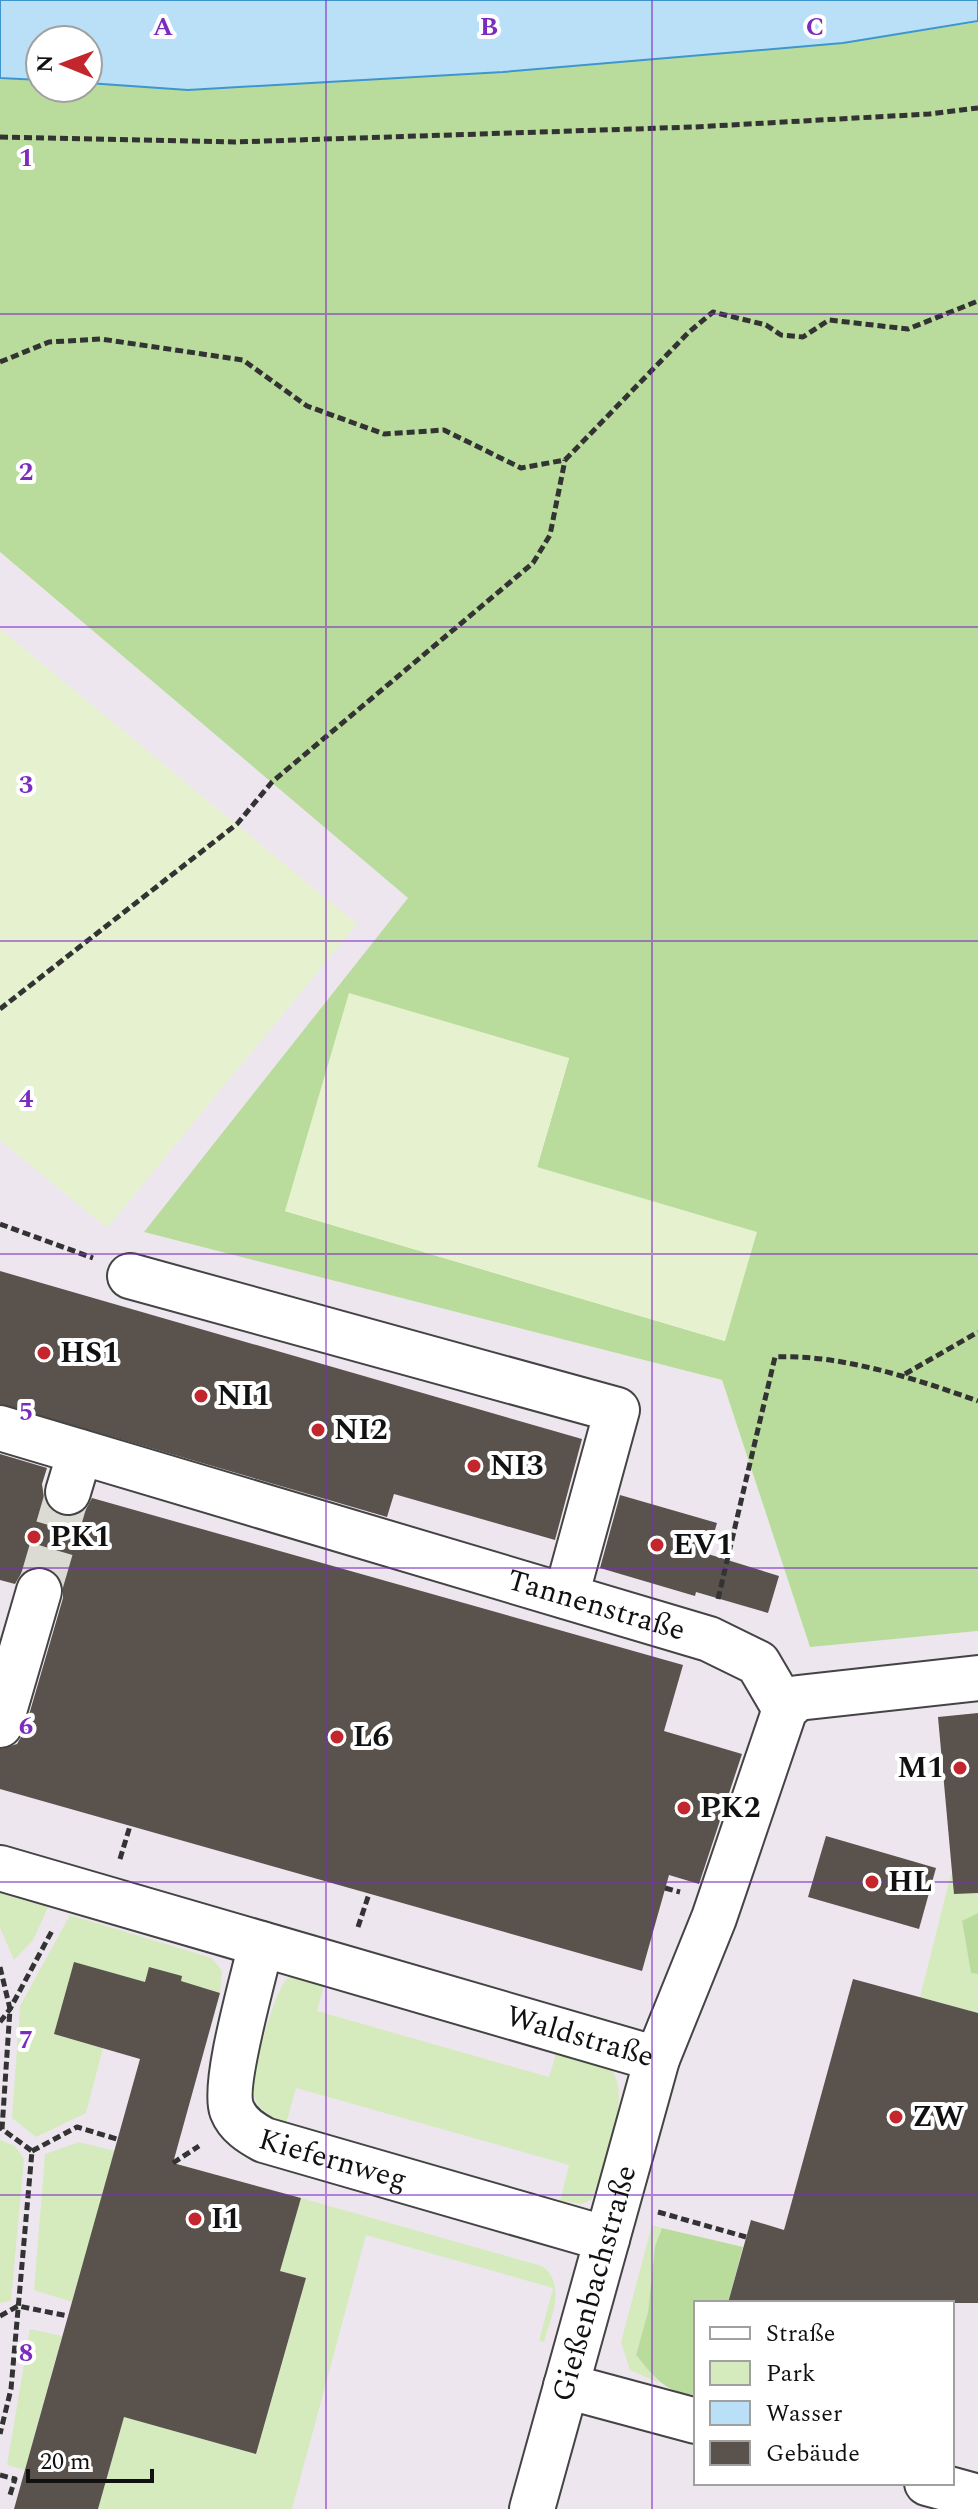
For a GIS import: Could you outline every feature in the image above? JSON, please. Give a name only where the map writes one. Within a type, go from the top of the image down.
[{"type":"lane","points":[[130,1276],[617,1410],[566,1596]]},
{"type":"lane","name":"Tannenstraße","points":[[0,1428],[74,1472],[382,1540],[709,1639],[758,1663],[785,1709]]},
{"type":"lane","points":[[0,1725],[39,1591]]},
{"type":"lane","points":[[785,1709],[798,1698],[978,1678]]},
{"type":"lane","name":"Waldstraße","points":[[0,1868],[657,2059],[714,1918],[785,1709]]},
{"type":"lane","name":"Kiefernweg","points":[[261,1944],[231,2081],[231,2108],[244,2127],[264,2140],[607,2239]]},
{"type":"lane","name":"Gießenbachstraße","points":[[532,2509],[657,2059]]},
{"type":"lane","points":[[566,2386],[694,2420]]},
{"type":"lane","points":[[934,2485],[978,2497]]},
{"type":"path","points":[[0,137],[235,142],[694,127],[929,114],[978,108]]},
{"type":"path","points":[[0,1009],[237,824],[272,782],[533,563],[550,535],[565,460],[689,332],[713,312],[766,325],[781,335],[803,337],[829,320],[908,329],[978,301]]},
{"type":"path","points":[[0,362],[49,342],[101,339],[243,360],[307,406],[384,434],[444,430],[521,468],[565,460]]},
{"type":"path","points":[[0,1224],[96,1259],[130,1276]]},
{"type":"path","points":[[904,1375],[978,1332]]},
{"type":"path","points":[[709,1639],[775,1357],[797,1356],[904,1375],[978,1401]]},
{"type":"path","points":[[117,1870],[130,1826]]},
{"type":"path","points":[[354,1939],[369,1894]]},
{"type":"path","points":[[0,2022],[47,1945],[58,1919]]},
{"type":"path","points":[[0,1967],[10,2009],[1,2129],[32,2151]]},
{"type":"path","points":[[32,2151],[77,2127],[117,2139]]},
{"type":"path","points":[[173,2163],[199,2146]]},
{"type":"path","points":[[0,2434],[11,2389],[32,2151]]},
{"type":"path","points":[[652,2210],[746,2237]]},
{"type":"path","points":[[0,2316],[18,2306],[68,2316]]},
{"type":"path","points":[[0,2475],[15,2479],[10,2495]]},
{"type":"shaded area","points":[[0,552],[409,898],[145,1232],[722,1380],[810,1646],[978,1631],[978,2509],[0,2509]]},
{"type":"green space","points":[[978,22],[978,1631],[810,1647],[722,1380],[144,1232],[408,898],[0,552],[0,78],[24,79],[24,104],[104,104],[104,84],[188,90],[503,72],[843,43]],"holes":[[[569,1058],[537,1167],[725,1341],[285,1211]]]},
{"type":"green space","points":[[0,629],[357,924],[107,1228],[0,1140]]},
{"type":"green space","points":[[349,993],[569,1058],[537,1167],[757,1232],[725,1341],[285,1211]]},
{"type":"green space","points":[[978,1872],[978,1913],[962,1922],[971,1973],[978,1974],[978,2013],[920,1997],[951,1874]]},
{"type":"green space","points":[[0,1890],[49,1905],[33,1940],[14,1960],[0,1928]]},
{"type":"green space","points":[[978,1913],[978,1974],[971,1973],[962,1921]]},
{"type":"green space","points":[[70,1915],[212,1958],[222,1971],[220,1993],[202,1987],[198,1998],[178,1992],[182,1976],[145,1983],[103,2048],[86,2113],[36,2137],[12,2118],[20,2006]]},
{"type":"green space","points":[[302,1972],[326,1978],[317,2011],[549,2077],[559,2044],[596,2058],[608,2067],[618,2084],[617,2117],[592,2199],[583,2204],[560,2201],[569,2165],[296,2088],[286,2124],[266,2112],[258,2105],[254,2095],[259,2054],[281,1989],[289,1977]]},
{"type":"green space","points":[[0,2140],[15,2146],[24,2159],[11,2301],[0,2303]]},
{"type":"green space","points":[[79,2142],[115,2151],[72,2302],[34,2290],[45,2154]]},
{"type":"green space","points":[[301,2198],[542,2266],[550,2273],[555,2291],[553,2312],[544,2342],[539,2341],[553,2288],[366,2235],[292,2509],[98,2509],[124,2417],[256,2454],[306,2279],[280,2271]]},
{"type":"green space","points":[[652,2225],[662,2228],[655,2246],[648,2312],[636,2355],[659,2383],[630,2370],[621,2342]]},
{"type":"green space","points":[[662,2228],[743,2247],[729,2301],[694,2301],[694,2395],[668,2387],[636,2355],[648,2312],[655,2246]]},
{"type":"green space","points":[[30,2329],[62,2336],[25,2470],[7,2465]]},
{"type":"water","points":[[0,0],[978,0],[978,21],[843,43],[503,72],[188,90],[104,84],[104,24],[24,24],[24,79],[0,78]]},
{"type":"building","points":[[0,1271],[582,1439],[555,1540],[394,1494],[387,1517],[0,1404]]},
{"type":"building","name":"L6","points":[[0,1454],[47,1468],[42,1484],[44,1498],[50,1510],[62,1516],[74,1516],[85,1511],[92,1498],[683,1665],[664,1731],[742,1754],[699,1884],[669,1875],[642,1971],[0,1789],[0,1749],[17,1744],[24,1732],[63,1598],[63,1586],[58,1574],[45,1567],[32,1567],[22,1572],[15,1584],[0,1580]]},
{"type":"building","name":"EV1","points":[[620,1495],[717,1523],[708,1554],[779,1576],[768,1613],[696,1592],[695,1596],[600,1568]]},
{"type":"building","name":"M1","points":[[978,1713],[978,1893],[954,1894],[938,1717]]},
{"type":"building","name":"HL","points":[[826,1836],[936,1868],[919,1929],[808,1897]]},
{"type":"building","name":"I1","points":[[74,1962],[145,1982],[149,1967],[182,1976],[181,1981],[220,1993],[173,2163],[301,2198],[280,2271],[306,2278],[256,2454],[124,2417],[98,2509],[14,2509],[140,2059],[54,2034]]},
{"type":"building","name":"ZW","points":[[853,1979],[978,2013],[978,2303],[729,2301],[751,2220],[784,2230]]},
{"type":"tunnel","points":[[39,1591],[68,1492]]},
{"type":"place","name":"HS1","points":[[44,1353]]},
{"type":"place","name":"NI1","points":[[201,1396]]},
{"type":"place","name":"NI2","points":[[318,1430]]},
{"type":"place","name":"NI3","points":[[474,1466]]},
{"type":"place","name":"PK1","points":[[34,1537]]},
{"type":"place","name":"EV1","points":[[657,1545]]},
{"type":"place","name":"L6","points":[[337,1737]]},
{"type":"place","name":"M1","points":[[960,1768]]},
{"type":"place","name":"PK2","points":[[684,1808]]},
{"type":"place","name":"HL","points":[[872,1882]]},
{"type":"place","name":"ZW","points":[[896,2117]]},
{"type":"place","name":"I1","points":[[195,2219]]}]
